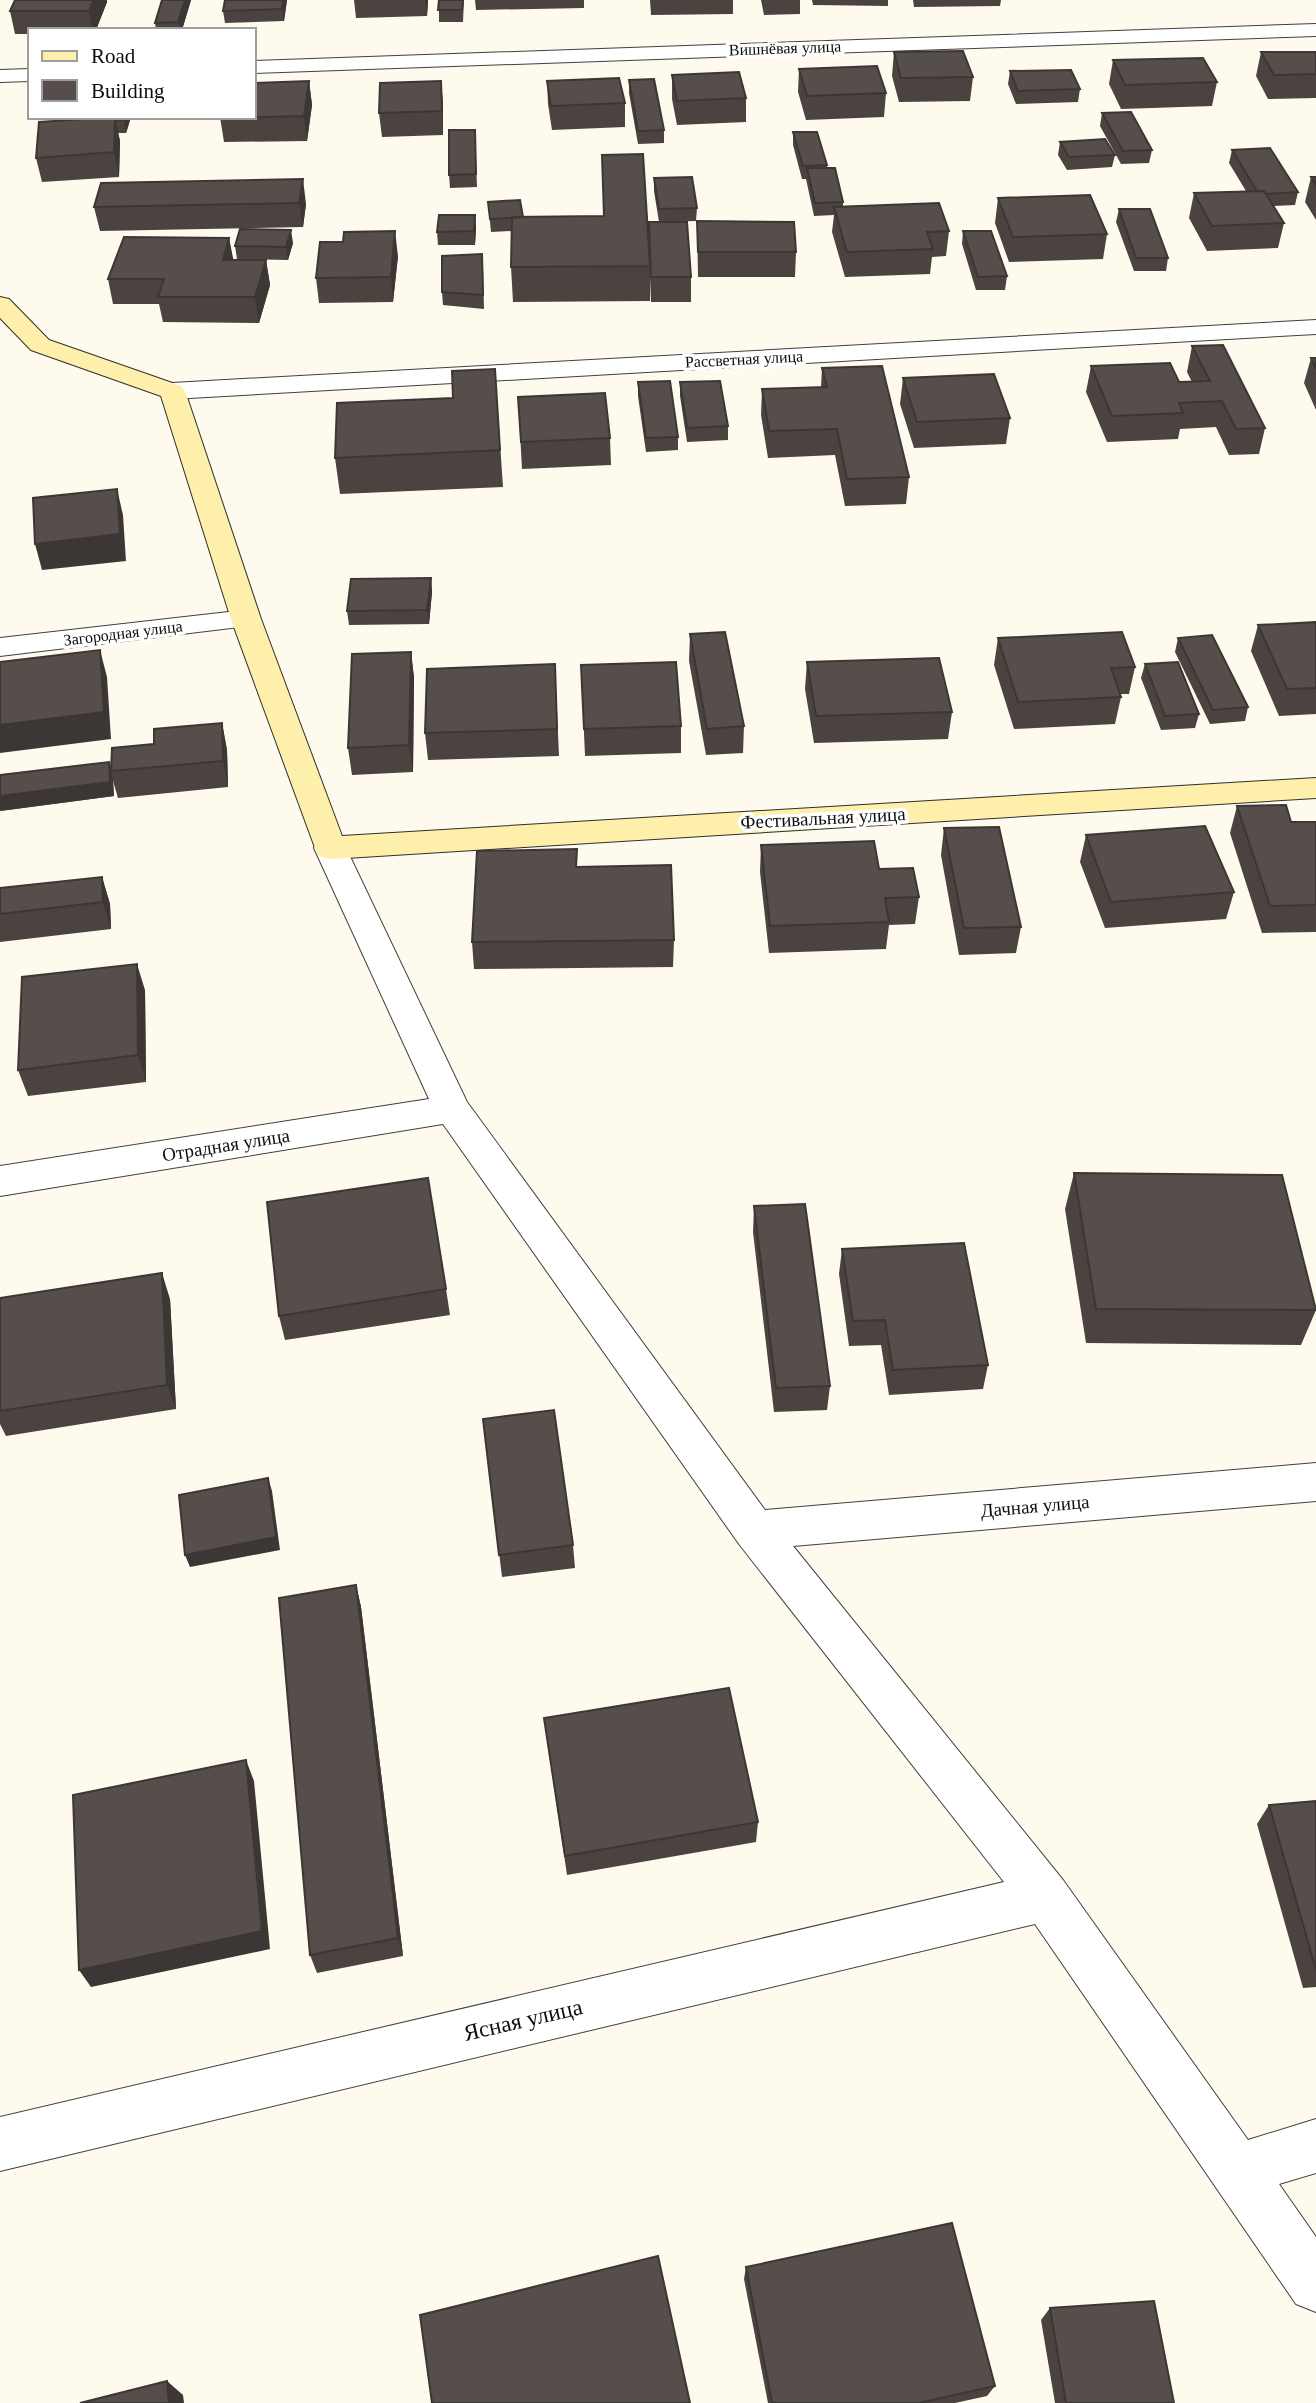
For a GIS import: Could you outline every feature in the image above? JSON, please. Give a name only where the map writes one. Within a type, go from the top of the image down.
[{"type":"street","name":"Вишнёвая улица","points":[[256,67],[1316,30]]},
{"type":"street","points":[[0,76],[28,75]]},
{"type":"street","points":[[0,304],[40,345],[173,391],[246,619],[330,848],[452,1109],[754,1530],[1046,1896],[1316,2284]]},
{"type":"street","name":"Рассветная улица","points":[[173,391],[1316,327]]},
{"type":"street","name":"Загородная улица","points":[[0,647],[246,619]]},
{"type":"street","name":"Фестивальная улица","points":[[330,848],[1316,788]]},
{"type":"street","name":"Отрадная улица","points":[[0,1181],[452,1109]]},
{"type":"street","name":"Дачная улица","points":[[754,1530],[1316,1482]]},
{"type":"street","name":"Ясная улица","points":[[0,2144],[1046,1896]]},
{"type":"street","points":[[1237,2170],[1316,2146]]},
{"type":"building","points":[[15,0],[94,0],[89,11],[10,11]]},
{"type":"building","points":[[162,0],[185,0],[178,22],[155,23]]},
{"type":"building","points":[[225,0],[283,0],[282,9],[223,11]]},
{"type":"building","points":[[439,0],[463,0],[462,10],[438,10]]},
{"type":"building","points":[[963,51],[973,77],[901,78],[894,52]]},
{"type":"building","points":[[1261,52],[1316,52],[1316,74],[1274,75]]},
{"type":"building","points":[[1203,58],[1217,82],[1125,85],[1113,60]]},
{"type":"building","points":[[877,66],[886,93],[807,96],[799,69]]},
{"type":"building","points":[[1071,70],[1080,89],[1018,91],[1010,71]]},
{"type":"building","points":[[739,72],[746,98],[677,101],[672,75]]},
{"type":"building","points":[[619,78],[625,103],[551,106],[547,81]]},
{"type":"building","points":[[654,79],[664,130],[638,131],[629,80]]},
{"type":"building","points":[[309,81],[304,116],[256,117],[256,83]]},
{"type":"building","points":[[441,81],[442,111],[379,113],[380,83]]},
{"type":"building","points":[[1131,112],[1152,150],[1123,151],[1102,113]]},
{"type":"building","points":[[115,119],[114,152],[36,158],[39,122]]},
{"type":"building","points":[[449,130],[475,130],[476,174],[449,175]]},
{"type":"building","points":[[793,132],[817,132],[827,165],[803,166]]},
{"type":"building","points":[[1105,139],[1115,155],[1069,157],[1060,142]]},
{"type":"building","points":[[1270,148],[1298,192],[1266,194],[1264,191],[1257,191],[1232,150]]},
{"type":"building","points":[[643,154],[650,266],[511,267],[512,217],[604,216],[602,155]]},
{"type":"building","points":[[807,168],[835,168],[843,202],[815,203]]},
{"type":"building","points":[[692,177],[697,208],[659,209],[654,178]]},
{"type":"building","points":[[303,179],[299,203],[94,207],[101,183]]},
{"type":"building","points":[[1264,191],[1284,223],[1212,226],[1194,193]]},
{"type":"building","points":[[1090,195],[1107,234],[1013,237],[998,198]]},
{"type":"building","points":[[520,200],[523,217],[490,219],[488,202]]},
{"type":"building","points":[[939,203],[949,231],[927,232],[933,249],[847,252],[834,207]]},
{"type":"building","points":[[1119,209],[1150,209],[1168,258],[1136,258]]},
{"type":"building","points":[[439,215],[475,215],[474,231],[437,232]]},
{"type":"building","points":[[697,221],[794,222],[796,252],[698,252]]},
{"type":"building","points":[[649,222],[687,222],[691,277],[651,277]]},
{"type":"building","points":[[240,229],[291,230],[286,247],[235,246]]},
{"type":"building","points":[[395,231],[391,277],[316,278],[320,242],[343,242],[344,232]]},
{"type":"building","points":[[963,231],[991,231],[1007,276],[978,277]]},
{"type":"building","points":[[124,237],[229,238],[223,260],[266,260],[255,297],[158,297],[164,279],[108,279]]},
{"type":"building","points":[[482,254],[483,295],[442,292],[442,256]]},
{"type":"building","points":[[1223,345],[1265,428],[1236,429],[1222,401],[1179,403],[1183,413],[1112,416],[1091,366],[1170,363],[1179,382],[1210,381],[1192,346]]},
{"type":"building","points":[[882,366],[909,477],[847,479],[837,429],[769,431],[762,389],[827,387],[822,368]]},
{"type":"building","points":[[495,369],[500,450],[335,458],[337,403],[453,398],[452,371]]},
{"type":"building","points":[[994,374],[1010,418],[917,422],[903,378]]},
{"type":"building","points":[[670,381],[678,437],[646,438],[638,382]]},
{"type":"building","points":[[720,381],[728,426],[687,428],[680,382]]},
{"type":"building","points":[[605,393],[610,438],[521,442],[518,397]]},
{"type":"building","points":[[117,489],[120,534],[35,544],[33,498]]},
{"type":"building","points":[[431,578],[427,610],[347,611],[351,579]]},
{"type":"building","points":[[1316,622],[1316,688],[1287,689],[1258,625]]},
{"type":"building","points":[[725,632],[744,726],[707,729],[690,634]]},
{"type":"building","points":[[1122,632],[1135,667],[1111,668],[1121,697],[1018,702],[998,638]]},
{"type":"building","points":[[1212,635],[1248,707],[1213,710],[1178,638]]},
{"type":"building","points":[[100,650],[104,712],[0,725],[0,662]]},
{"type":"building","points":[[411,652],[409,745],[348,748],[352,654]]},
{"type":"building","points":[[939,658],[952,712],[816,716],[807,662]]},
{"type":"building","points":[[676,662],[681,726],[584,729],[581,665]]},
{"type":"building","points":[[1178,662],[1199,714],[1165,716],[1145,664]]},
{"type":"building","points":[[555,664],[557,729],[425,733],[427,669]]},
{"type":"building","points":[[222,723],[223,761],[111,771],[112,748],[154,744],[154,729]]},
{"type":"building","points":[[109,762],[110,782],[0,796],[0,775]]},
{"type":"building","points":[[1286,805],[1291,822],[1316,822],[1316,905],[1270,906],[1237,806]]},
{"type":"building","points":[[1205,826],[1234,892],[1111,902],[1086,835]]},
{"type":"building","points":[[999,827],[1021,927],[964,928],[944,828]]},
{"type":"building","points":[[874,841],[879,869],[913,868],[919,897],[885,898],[889,922],[770,926],[761,845]]},
{"type":"building","points":[[577,849],[576,867],[671,865],[674,940],[472,942],[477,851]]},
{"type":"building","points":[[102,877],[103,902],[0,914],[0,888]]},
{"type":"building","points":[[137,964],[138,1055],[18,1070],[22,977]]},
{"type":"building","points":[[1074,1173],[1282,1175],[1316,1310],[1096,1309]]},
{"type":"building","points":[[428,1178],[446,1289],[279,1316],[267,1202]]},
{"type":"building","points":[[805,1204],[830,1386],[776,1388],[754,1206]]},
{"type":"building","points":[[964,1243],[988,1365],[893,1370],[885,1320],[853,1321],[842,1249]]},
{"type":"building","points":[[162,1273],[167,1385],[0,1411],[0,1298]]},
{"type":"building","points":[[554,1410],[573,1545],[499,1555],[483,1419]]},
{"type":"building","points":[[268,1478],[276,1537],[185,1555],[179,1495]]},
{"type":"building","points":[[356,1585],[398,1938],[310,1955],[279,1598]]},
{"type":"building","points":[[729,1688],[758,1822],[565,1856],[544,1718]]},
{"type":"building","points":[[246,1760],[262,1931],[79,1970],[73,1795]]},
{"type":"building","points":[[1316,1801],[1316,1970],[1269,1805]]},
{"type":"building","points":[[952,2223],[995,2386],[919,2403],[772,2403],[746,2267]]},
{"type":"building","points":[[658,2256],[690,2403],[432,2403],[420,2315]]},
{"type":"building","points":[[1154,2301],[1174,2403],[1066,2403],[1050,2308]]},
{"type":"building","points":[[167,2381],[169,2403],[80,2403]]}]
